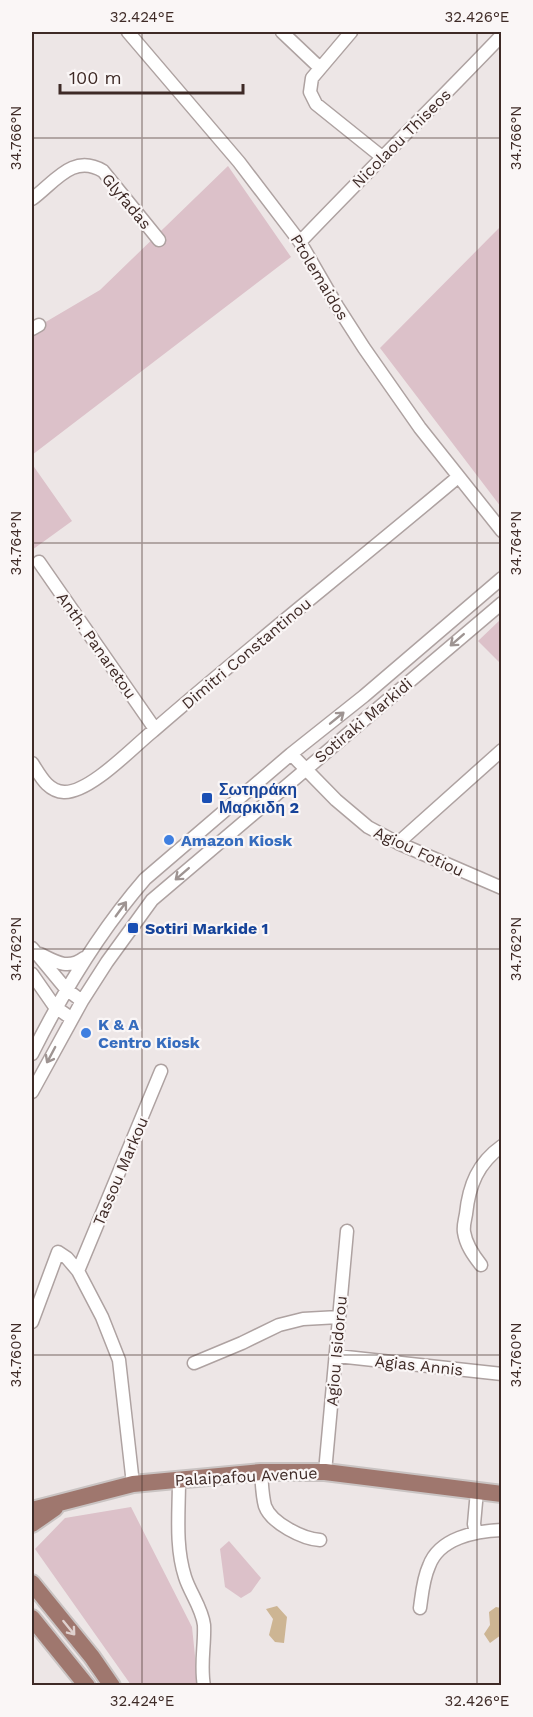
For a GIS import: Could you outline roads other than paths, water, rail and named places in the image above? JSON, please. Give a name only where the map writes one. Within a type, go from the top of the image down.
[{"type":"main road","name":"Palaipafou Avenue","points":[[32,1510],[132,1484],[261,1472],[325,1472],[501,1494]]},
{"type":"main road","name":"Palaipafou Avenue","points":[[32,1524],[63,1503]]},
{"type":"main road","points":[[32,1582],[92,1657],[111,1686]]},
{"type":"main road","points":[[32,1618],[87,1686]]},
{"type":"street","name":"Ptolemaidos","points":[[128,32],[240,162],[300,242],[364,348],[420,428],[501,531]]},
{"type":"street","points":[[282,32],[320,68]]},
{"type":"street","points":[[351,32],[312,78],[311,95],[316,104],[382,157]]},
{"type":"street","name":"Nicolaou Thiseos","points":[[300,242],[429,112],[501,35]]},
{"type":"street","name":"Glyfadas","points":[[32,199],[72,167],[87,164],[95,166],[103,171],[159,240]]},
{"type":"street","name":"Dimitri Constantinou","points":[[32,763],[44,782],[53,789],[64,792],[75,790],[99,778],[458,477]]},
{"type":"street","name":"Anth. Panaretou","points":[[39,562],[155,729]]},
{"type":"street","name":"Sotiraki Markidi","points":[[32,1054],[55,1006],[87,956],[126,901],[145,879],[501,578]]},
{"type":"street","name":"Sotiraki Markidi","points":[[32,1092],[71,1018],[106,962],[152,900],[501,603]]},
{"type":"street","points":[[398,843],[501,750]]},
{"type":"street","name":"Agiou Fotiou","points":[[291,754],[336,800],[368,827],[398,843],[501,888]]},
{"type":"street","points":[[32,950],[66,966],[73,965],[87,956]]},
{"type":"street","points":[[32,950],[66,989],[82,1001]]},
{"type":"street","points":[[32,974],[55,1006],[71,1018]]},
{"type":"street","name":"Tassou Markou","points":[[78,1271],[161,1071]]},
{"type":"street","points":[[481,1265],[471,1253],[464,1230],[469,1191],[480,1168],[501,1146]]},
{"type":"street","name":"Agiou Isidorou","points":[[325,1472],[347,1231]]},
{"type":"street","points":[[32,1322],[58,1252],[67,1258],[78,1271],[102,1317],[119,1360],[132,1484]]},
{"type":"street","points":[[194,1363],[279,1325],[303,1319],[339,1317]]},
{"type":"street","name":"Agias Annis","points":[[337,1356],[501,1374]]},
{"type":"street","points":[[261,1472],[266,1508],[272,1517],[300,1536],[320,1540]]},
{"type":"street","points":[[179,1480],[180,1555],[185,1577],[204,1624],[202,1667],[204,1686]]},
{"type":"street","points":[[476,1533],[474,1524],[477,1491]]},
{"type":"street","points":[[420,1608],[429,1564],[439,1550],[454,1540],[476,1533],[501,1530]]},
{"type":"place","name":"Σωτηράκη Μαρκιδη 2","points":[[207,798]]},
{"type":"place","name":"Amazon Kiosk","points":[[169,840]]},
{"type":"place","name":"Sotiri Markide 1","points":[[133,928]]},
{"type":"place","name":"K & A Centro Kiosk","points":[[86,1033]]}]
